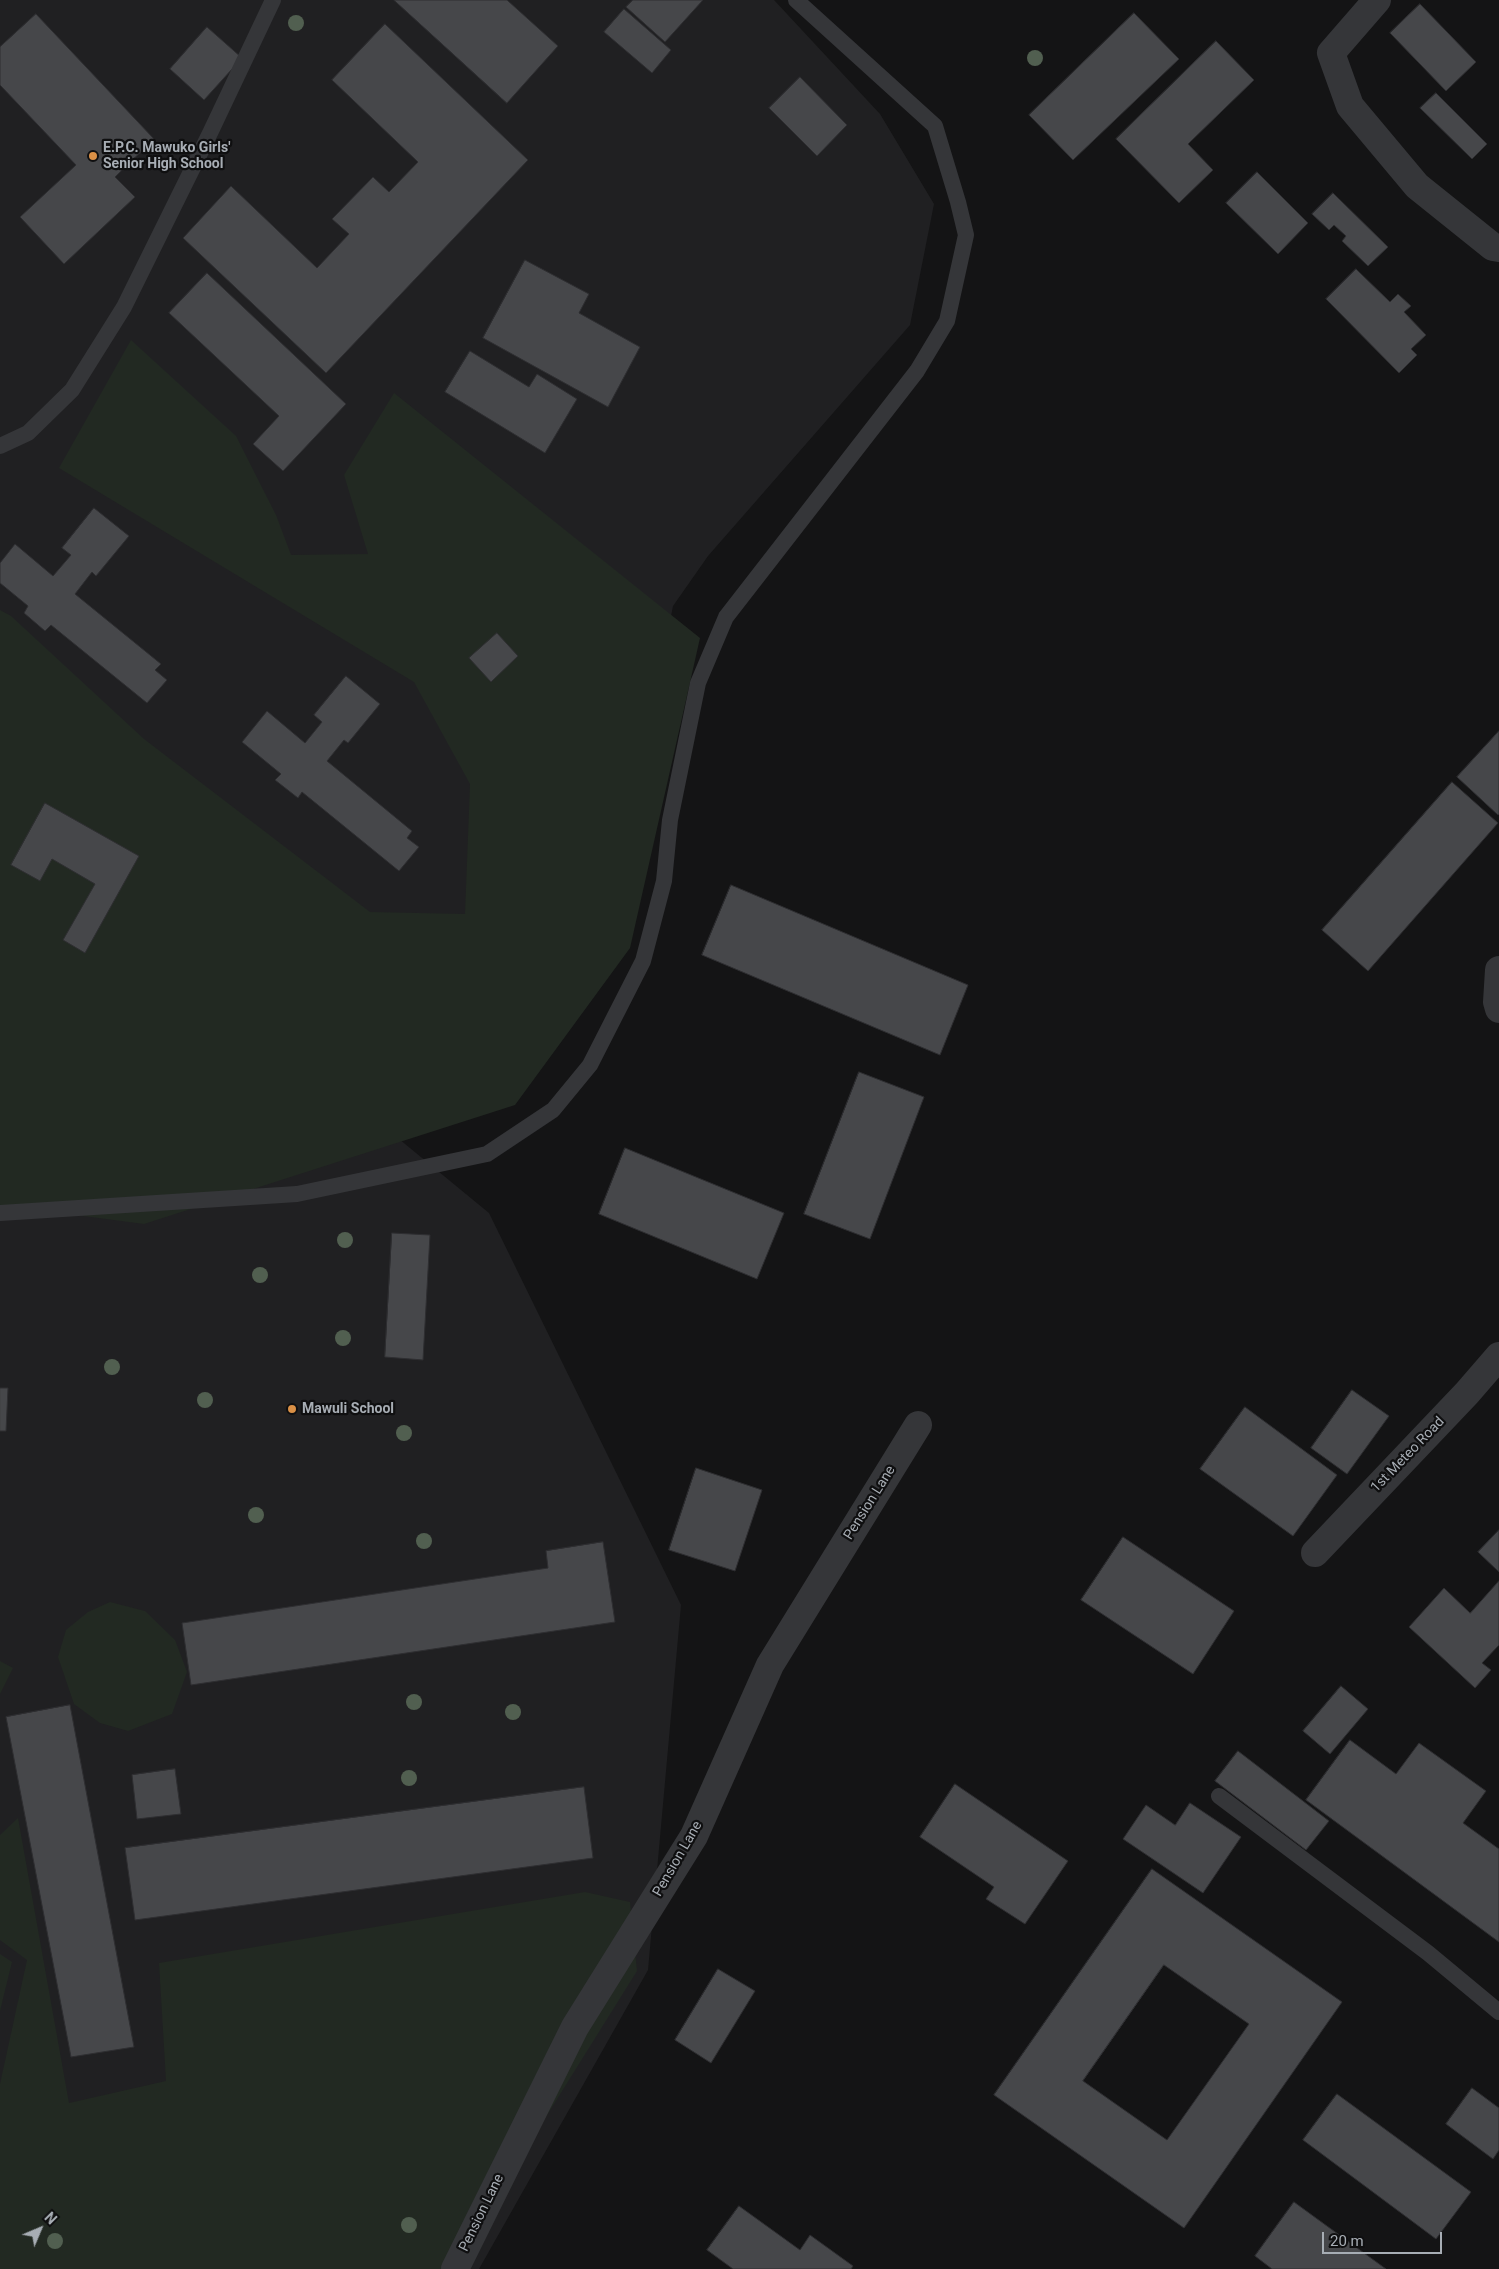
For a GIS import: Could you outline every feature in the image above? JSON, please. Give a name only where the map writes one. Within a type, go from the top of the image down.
[{"type":"street","points":[[1377,0],[1331,52],[1350,106],[1417,186],[1493,248],[1499,248]]},
{"type":"street","points":[[1499,970],[1497,1002],[1499,1009]]},
{"type":"street","name":"1st Meteo Road","points":[[1315,1553],[1467,1393],[1499,1356]]},
{"type":"street","name":"Pension Lane","points":[[455,2269],[575,2027],[694,1836],[770,1665],[918,1425]]},
{"type":"lane","points":[[0,446],[28,433],[72,390],[124,307],[211,130],[272,0]]},
{"type":"lane","points":[[0,1213],[297,1194],[487,1154],[553,1110],[590,1065],[643,961],[664,881],[670,820],[698,683],[726,617],[917,371],[947,321],[966,235],[935,126],[796,0]]},
{"type":"lane","points":[[1219,1796],[1428,1953],[1499,2012]]},
{"type":"shaded area","points":[[0,0],[774,0],[880,114],[934,204],[910,325],[708,556],[673,606],[628,834],[541,903],[386,948],[0,658]]},
{"type":"shaded area","points":[[131,340],[236,436],[276,515],[291,555],[368,554],[344,475],[394,393],[700,638],[630,948],[515,1105],[144,1224],[0,1205],[0,610],[11,616],[144,739],[370,912],[465,914],[470,784],[414,682],[59,468]]},
{"type":"shaded area","name":"Mawuli School","points":[[0,811],[489,1213],[681,1605],[648,1970],[479,2269],[0,2269]]},
{"type":"shaded area","points":[[110,1602],[145,1611],[175,1640],[187,1672],[172,1714],[128,1731],[100,1723],[74,1704],[58,1657],[66,1630],[88,1612]]},
{"type":"shaded area","points":[[0,1661],[13,1668],[0,1694]]},
{"type":"shaded area","points":[[18,1818],[69,2103],[166,2081],[159,1963],[585,1892],[630,1902],[637,1971],[451,2269],[0,2269],[0,2084],[27,1960],[0,1940],[0,1835]]},
{"type":"shaded area","points":[[0,1954],[12,1962],[0,2011]]},
{"type":"building","points":[[394,0],[507,0],[558,46],[507,103]]},
{"type":"building","points":[[633,0],[703,0],[665,42],[626,7]]},
{"type":"building","points":[[1420,4],[1476,62],[1446,91],[1390,33]]},
{"type":"building","points":[[624,9],[671,50],[652,73],[604,32]]},
{"type":"building","points":[[1134,13],[1179,59],[1073,160],[1029,115]]},
{"type":"building","points":[[36,14],[154,139],[115,177],[135,197],[64,264],[20,217],[76,165],[0,85],[0,47]]},
{"type":"building","points":[[385,24],[528,160],[326,373],[183,238],[231,186],[317,268],[349,234],[332,219],[373,177],[389,192],[418,162],[332,80]]},
{"type":"building","points":[[207,27],[242,58],[204,100],[170,69]]},
{"type":"building","points":[[1216,41],[1254,80],[1188,144],[1213,170],[1179,203],[1116,139]]},
{"type":"building","points":[[800,77],[847,125],[817,156],[769,108]]},
{"type":"building","points":[[1436,93],[1487,144],[1472,159],[1420,108]]},
{"type":"building","points":[[1257,172],[1308,223],[1278,254],[1226,203]]},
{"type":"building","points":[[1333,193],[1388,247],[1368,266],[1342,241],[1346,236],[1334,225],[1329,230],[1312,214]]},
{"type":"building","points":[[525,260],[589,294],[579,313],[640,347],[608,407],[483,338]]},
{"type":"building","points":[[1356,269],[1390,302],[1398,294],[1411,306],[1404,312],[1426,335],[1411,349],[1417,355],[1399,373],[1326,299]]},
{"type":"building","points":[[207,273],[346,404],[283,471],[253,444],[279,416],[169,313]]},
{"type":"building","points":[[470,351],[529,387],[537,374],[577,399],[545,453],[445,392]]},
{"type":"building","points":[[94,508],[129,536],[96,576],[92,572],[75,594],[161,664],[155,670],[167,680],[147,703],[51,625],[45,631],[24,613],[28,606],[0,583],[0,563],[15,544],[53,576],[71,555],[62,548]]},
{"type":"building","points":[[497,633],[518,656],[491,682],[469,658]]},
{"type":"building","points":[[346,676],[380,704],[348,743],[344,740],[327,761],[412,831],[407,838],[419,847],[399,871],[302,792],[298,798],[275,780],[281,774],[242,742],[267,711],[305,743],[322,722],[314,715]]},
{"type":"building","points":[[1499,731],[1499,814],[1498,815],[1457,777]]},
{"type":"building","points":[[1452,782],[1498,823],[1368,971],[1322,930]]},
{"type":"building","points":[[45,803],[139,856],[85,953],[63,940],[95,884],[52,859],[40,881],[11,865]]},
{"type":"building","points":[[731,885],[968,985],[940,1055],[702,955]]},
{"type":"building","points":[[859,1072],[924,1097],[870,1239],[804,1214]]},
{"type":"building","points":[[625,1148],[784,1213],[757,1279],[599,1214]]},
{"type":"building","points":[[392,1233],[430,1235],[423,1360],[385,1357]]},
{"type":"building","points":[[0,1388],[8,1388],[6,1431],[0,1431]]},
{"type":"building","points":[[1352,1390],[1389,1416],[1347,1474],[1311,1448]]},
{"type":"building","points":[[1245,1407],[1337,1475],[1293,1536],[1200,1469]]},
{"type":"building","points":[[696,1468],[762,1490],[735,1571],[669,1550]]},
{"type":"building","points":[[1499,1530],[1499,1572],[1478,1552]]},
{"type":"building","points":[[1123,1537],[1234,1611],[1193,1674],[1081,1600]]},
{"type":"building","points":[[603,1542],[615,1622],[191,1685],[182,1623],[548,1568],[546,1551]]},
{"type":"building","points":[[1499,1581],[1499,1645],[1482,1663],[1491,1670],[1475,1688],[1409,1627],[1444,1588],[1470,1613]]},
{"type":"building","points":[[1341,1686],[1368,1709],[1330,1754],[1303,1731]]},
{"type":"building","points":[[70,1705],[134,2047],[71,2057],[6,1717]]},
{"type":"building","points":[[1350,1740],[1396,1774],[1419,1743],[1486,1791],[1463,1823],[1499,1849],[1499,1942],[1306,1800]]},
{"type":"building","points":[[1238,1751],[1329,1821],[1306,1850],[1215,1781]]},
{"type":"building","points":[[175,1769],[181,1814],[137,1819],[132,1775]]},
{"type":"building","points":[[955,1784],[1068,1861],[1025,1924],[986,1899],[994,1887],[920,1837]]},
{"type":"building","points":[[584,1787],[593,1858],[135,1920],[125,1848]]},
{"type":"building","points":[[1190,1803],[1241,1837],[1203,1893],[1123,1839],[1146,1805],[1175,1825]]},
{"type":"building","points":[[1152,1869],[1342,2002],[1184,2228],[994,2095]],"holes":[[[1164,1965],[1249,2024],[1167,2140],[1083,2081]]]},
{"type":"building","points":[[718,1969],[755,1991],[711,2063],[675,2040]]},
{"type":"building","points":[[1472,2088],[1499,2108],[1499,2150],[1493,2159],[1446,2124]]},
{"type":"building","points":[[1337,2094],[1471,2192],[1436,2239],[1303,2140]]},
{"type":"building","points":[[1294,2202],[1386,2269],[1272,2269],[1255,2256]]},
{"type":"building","points":[[739,2206],[800,2250],[810,2235],[853,2266],[851,2269],[733,2269],[707,2250]]},
{"type":"place","name":"E.P.C. Mawuko Girls' Senior High School","points":[[93,156]]},
{"type":"place","name":"Mawuli School","points":[[292,1409]]}]
